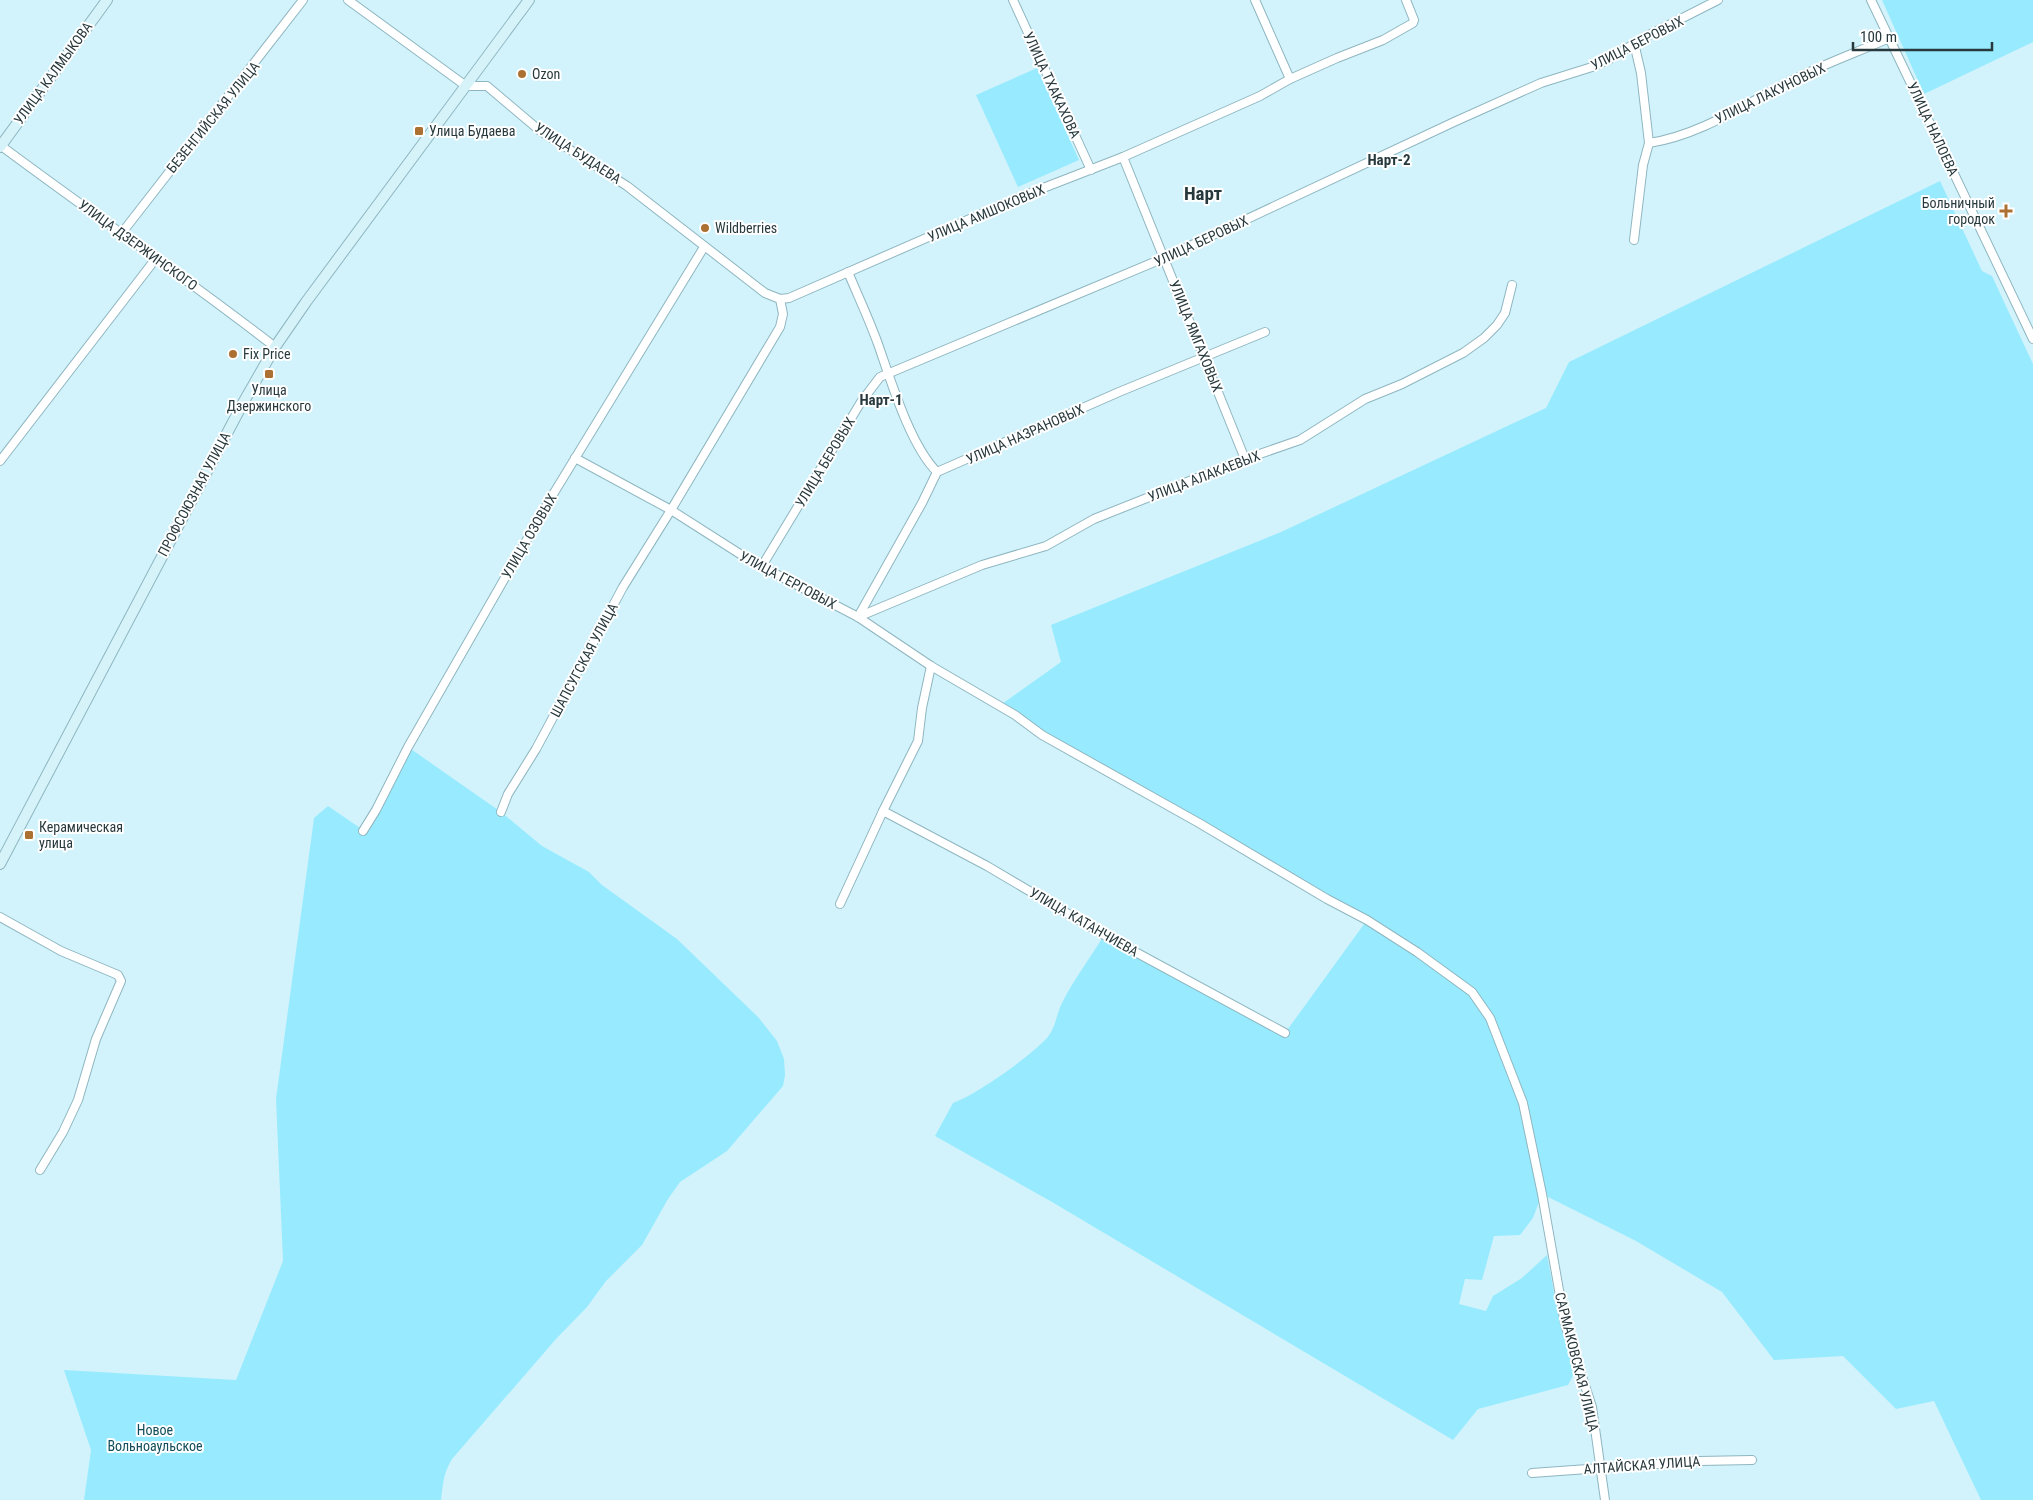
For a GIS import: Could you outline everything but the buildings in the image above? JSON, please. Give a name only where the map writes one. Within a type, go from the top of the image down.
[{"type":"street","name":"УЛИЦА КАЛМЫКОВА","points":[[0,146],[107,0]]},
{"type":"street","name":"БЕЗЕНГИЙСКАЯ УЛИЦА","points":[[121,234],[275,39],[303,0]]},
{"type":"street","points":[[348,0],[466,86]]},
{"type":"street","name":"ПРОФСОЮЗНАЯ УЛИЦА","points":[[0,864],[174,532],[275,347],[306,302],[529,0]]},
{"type":"street","name":"УЛИЦА ТХАКАХОВА","points":[[1013,0],[1091,170]]},
{"type":"street","points":[[1255,0],[1290,79]]},
{"type":"street","name":"УЛИЦА АМШОКОВЫХ","points":[[780,299],[789,298],[1020,197],[1124,157],[1260,96],[1290,79],[1383,40],[1412,26],[1414,20],[1406,0]]},
{"type":"street","name":"УЛИЦА БЕРОВЫХ","points":[[762,566],[874,382],[888,373],[1164,258],[1541,83],[1592,67],[1610,59],[1634,43],[1718,0]]},
{"type":"street","name":"УЛИЦА НАЛОЕВА","points":[[1871,0],[2033,339]]},
{"type":"street","name":"УЛИЦА ЛАКУНОВЫХ","points":[[1649,143],[1686,134],[1734,112],[1798,77],[1889,38]]},
{"type":"street","points":[[1634,43],[1641,73],[1649,143],[1643,165],[1634,240]]},
{"type":"street","name":"УЛИЦА БУДАЕВА","points":[[466,86],[488,86],[539,130],[627,186],[704,248],[765,293],[780,299]]},
{"type":"street","name":"УЛИЦА ДЗЕРЖИНСКОГО","points":[[0,146],[121,234],[157,257],[275,347]]},
{"type":"street","name":"УЛИЦА ЯМГАХОВЫХ","points":[[1124,157],[1245,459]]},
{"type":"street","name":"УЛИЦА ОЗОВЫХ","points":[[363,830],[376,810],[434,701],[575,458],[704,248]]},
{"type":"street","points":[[0,461],[157,257]]},
{"type":"street","points":[[848,272],[920,450],[927,462],[937,472],[922,503],[858,617]]},
{"type":"street","name":"УЛИЦА АЛАКАЕВЫХ","points":[[858,617],[982,565],[1056,542],[1079,526],[1094,519],[1245,459],[1300,440],[1365,399],[1402,384],[1463,353],[1484,338],[1497,325],[1504,313],[1512,285]]},
{"type":"street","points":[[670,510],[780,327],[784,314],[780,299]]},
{"type":"street","name":"УЛИЦА НАЗРАНОВЫХ","points":[[937,472],[1119,392],[1265,332]]},
{"type":"street","name":"УЛИЦА ГЕРГОВЫХ","points":[[575,458],[670,510],[762,566],[858,617],[930,666],[999,706]]},
{"type":"street","name":"ШАПСУГСКАЯ УЛИЦА","points":[[501,812],[508,794],[541,741],[622,587],[670,510]]},
{"type":"street","points":[[840,904],[918,741],[930,666]]},
{"type":"street","name":"САРМАКОВСКАЯ УЛИЦА","points":[[999,706],[1042,734],[1199,823],[1327,899],[1367,920],[1417,952],[1472,992],[1490,1018],[1521,1096],[1542,1194],[1565,1324],[1592,1407],[1605,1500]]},
{"type":"street","name":"УЛИЦА КАТАНЧИЕВА","points":[[883,811],[987,866],[1104,935],[1285,1033]]},
{"type":"street","points":[[0,917],[61,952],[118,975],[121,981],[96,1040],[78,1100],[63,1132],[40,1170]]},
{"type":"street","name":"АЛТАЙСКАЯ УЛИЦА","points":[[1532,1473],[1698,1461],[1752,1460]]},
{"type":"green space","points":[[1882,0],[2033,0],[2033,42],[1924,94]]},
{"type":"green space","points":[[1037,68],[1079,160],[1018,187],[976,95]]},
{"type":"green space","points":[[1940,181],[1982,271],[1992,276],[2033,364],[2033,1500],[1981,1500],[1934,1401],[1896,1409],[1843,1356],[1774,1360],[1722,1292],[1636,1241],[1542,1194],[1533,1218],[1520,1235],[1494,1236],[1482,1280],[1465,1279],[1459,1304],[1486,1311],[1493,1296],[1522,1278],[1547,1255],[1557,1309],[1575,1372],[1568,1385],[1478,1409],[1453,1440],[1052,1202],[935,1136],[953,1103],[976,1092],[1003,1074],[1047,1038],[1067,994],[1104,935],[1285,1033],[1367,920],[999,706],[1061,662],[1051,625],[1281,532],[1546,408],[1569,362]]},
{"type":"green space","name":"Новое Вольноаульское","points":[[408,747],[501,812],[542,846],[589,872],[602,885],[677,939],[758,1017],[777,1041],[784,1059],[785,1075],[783,1086],[727,1151],[680,1182],[642,1245],[606,1281],[587,1307],[556,1339],[452,1459],[445,1474],[441,1500],[84,1500],[91,1450],[64,1370],[236,1380],[283,1261],[276,1099],[314,818],[328,806],[363,830]]},
{"type":"place","name":"Ozon","points":[[522,74]]},
{"type":"place","name":"Улица Будаева","points":[[419,131]]},
{"type":"place","name":"Больничный городок","points":[[2006,211]]},
{"type":"place","name":"Wildberries","points":[[705,228]]},
{"type":"place","name":"Fix Price","points":[[233,354]]},
{"type":"place","name":"Улица Дзержинского","points":[[269,374]]},
{"type":"place","name":"Керамическая улица","points":[[29,835]]},
{"type":"district","name":"Нарт-2","points":[[1389,160]]},
{"type":"district","name":"Нарт","points":[[1203,193]]},
{"type":"district","name":"Нарт-1","points":[[881,400]]}]
